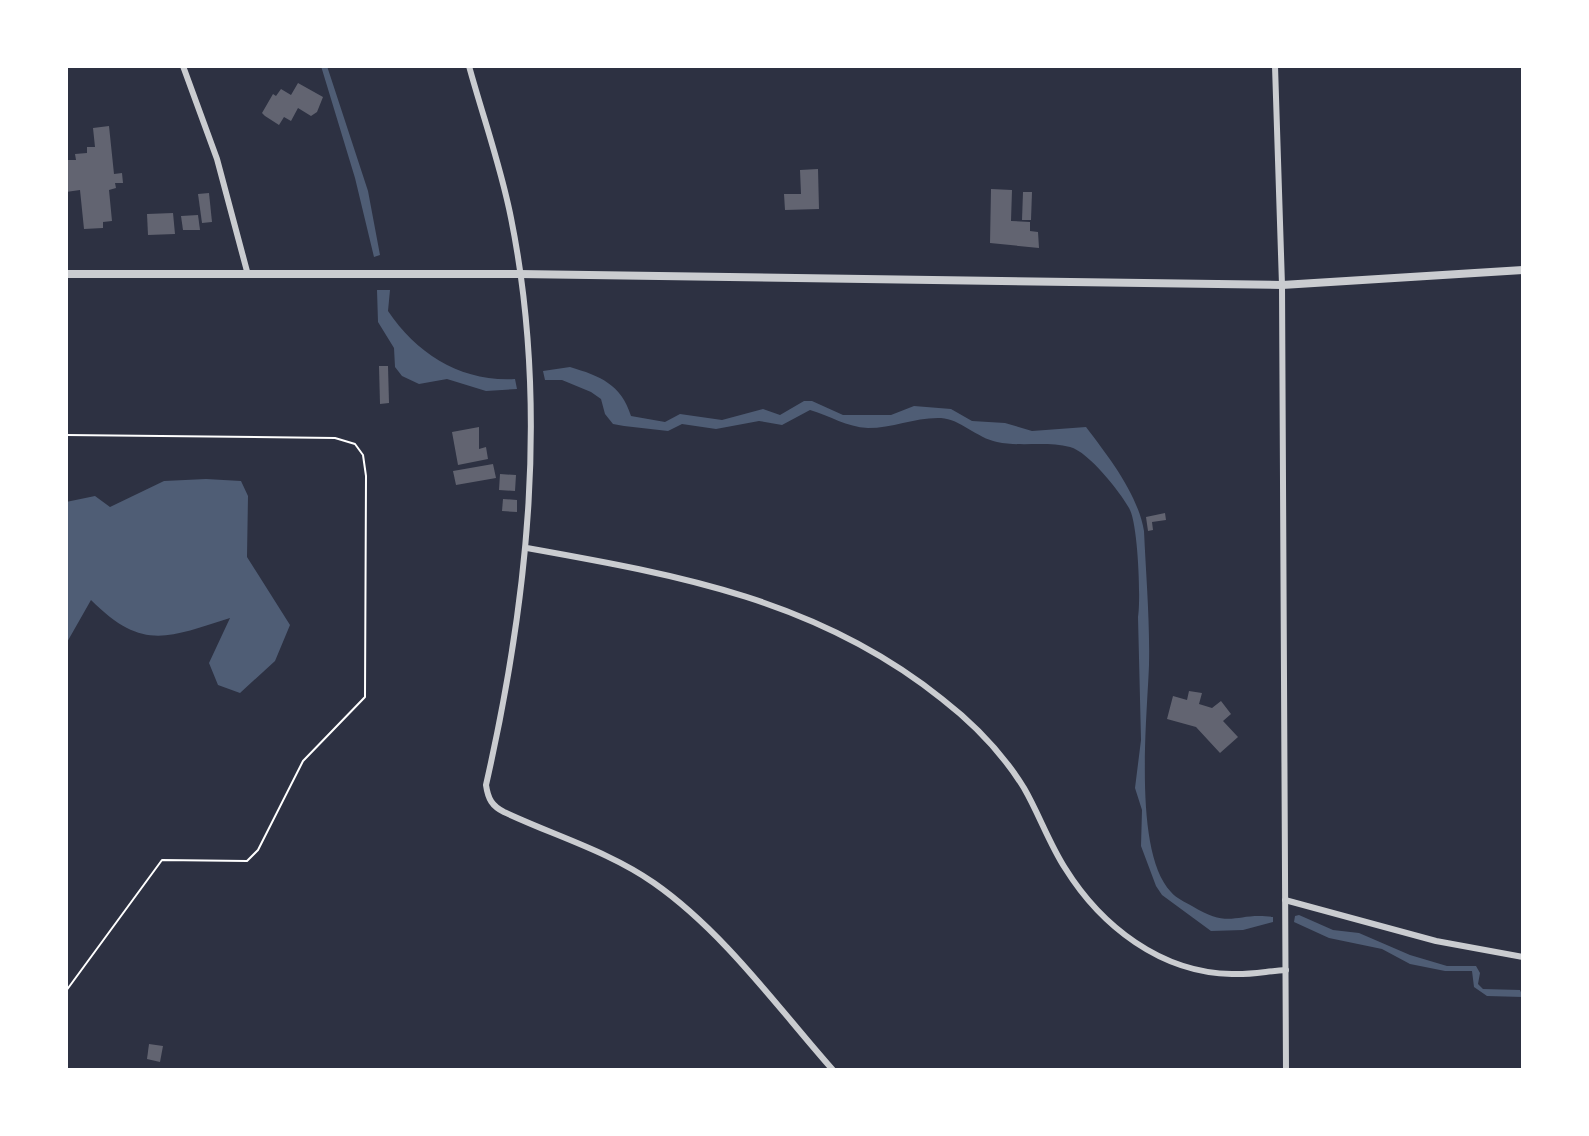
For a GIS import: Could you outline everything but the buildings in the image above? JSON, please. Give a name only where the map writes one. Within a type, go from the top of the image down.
[{"type":"street","points":[[183,66],[217,159],[248,275]]},
{"type":"street","points":[[469,66],[511,219],[530,404],[527,548],[506,697],[486,785],[488,797],[494,807],[614,858],[655,884],[690,913],[731,955],[833,1070]]},
{"type":"street","points":[[1275,66],[1282,285],[1286,1070]]},
{"type":"street","points":[[66,274],[519,274],[1282,285],[1523,270]]},
{"type":"street","points":[[527,548],[731,590],[809,618],[862,645],[944,700],[1002,756],[1024,789],[1066,870],[1089,901],[1122,935],[1155,954],[1190,967],[1230,974],[1286,970]]},
{"type":"street","points":[[1285,900],[1436,941],[1523,957]]},
{"type":"path","points":[[66,435],[335,438],[355,444],[363,455],[366,476],[365,697],[303,761],[258,850],[247,861],[162,860],[66,991]]},
{"type":"water","points":[[321,66],[327,66],[368,191],[380,255],[374,257],[355,178]]},
{"type":"water","points":[[377,290],[390,290],[388,311],[412,340],[427,352],[476,376],[515,379],[517,389],[486,391],[447,379],[419,384],[402,376],[395,367],[394,348],[378,322]]},
{"type":"water","points":[[570,367],[608,383],[621,396],[631,416],[665,422],[680,414],[722,420],[763,409],[780,415],[804,401],[812,401],[843,415],[891,415],[914,406],[951,409],[972,421],[1005,423],[1032,431],[1086,427],[1129,489],[1144,531],[1149,648],[1145,784],[1151,847],[1159,873],[1173,894],[1205,913],[1225,919],[1273,917],[1273,922],[1243,930],[1211,931],[1162,895],[1156,886],[1141,846],[1142,810],[1135,788],[1141,740],[1139,579],[1135,529],[1125,501],[1086,456],[1061,445],[997,442],[941,418],[868,428],[810,410],[782,425],[759,421],[716,429],[682,424],[668,431],[624,426],[613,424],[605,414],[601,399],[591,392],[562,380],[545,380],[543,371]]},
{"type":"water","points":[[164,481],[241,481],[248,496],[247,557],[290,625],[275,661],[240,693],[218,685],[209,663],[230,618],[189,631],[156,636],[125,627],[91,600],[66,644],[66,502],[95,496],[110,507]]},
{"type":"water","points":[[1295,916],[1333,930],[1359,933],[1410,955],[1447,966],[1476,966],[1480,973],[1478,984],[1483,989],[1520,990],[1523,997],[1487,996],[1474,987],[1472,971],[1445,971],[1410,964],[1382,949],[1329,938],[1294,922]]}]
